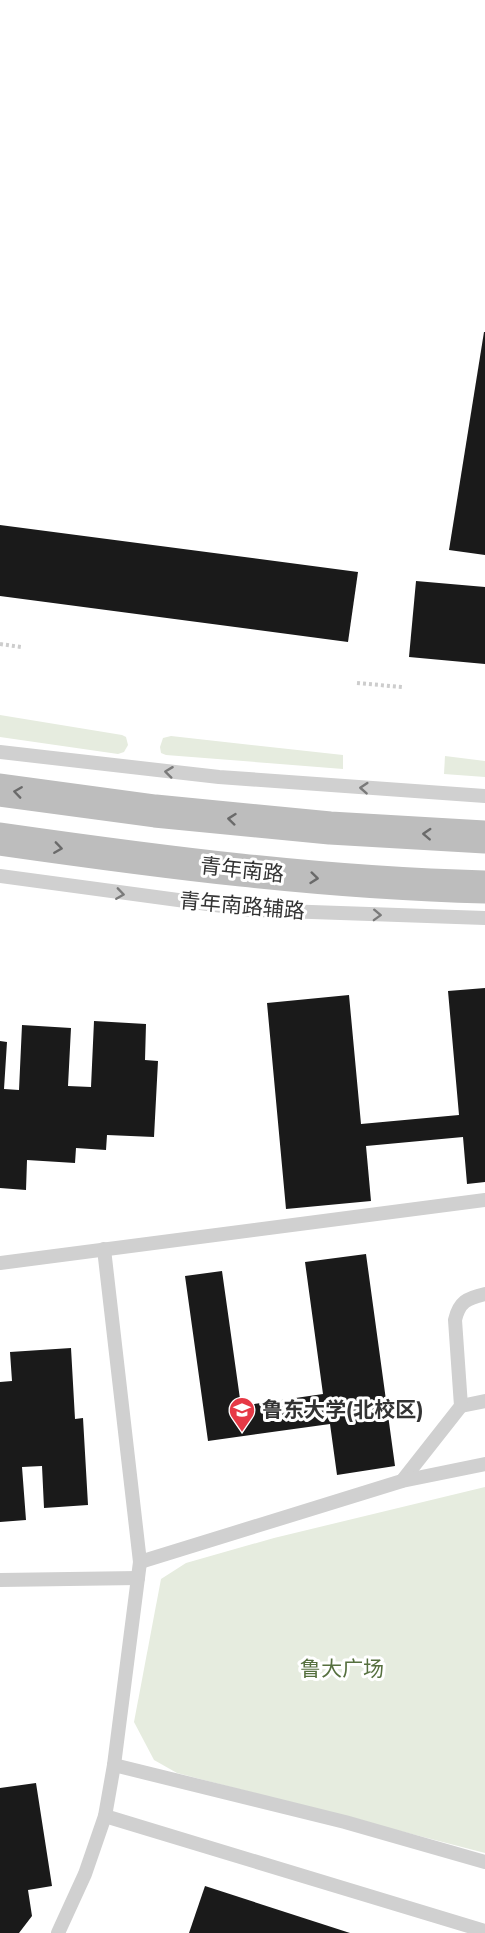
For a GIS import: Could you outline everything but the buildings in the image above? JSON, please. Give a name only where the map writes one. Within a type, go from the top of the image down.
[{"type":"main road","points":[[0,790],[155,811],[330,828],[485,837]]},
{"type":"main road","name":"青年南路","points":[[0,839],[151,861],[324,879],[485,887]]},
{"type":"lane","points":[[0,752],[219,777],[485,796]]},
{"type":"lane","name":"青年南路辅路","points":[[0,876],[252,910],[485,918]]},
{"type":"lane","points":[[0,1263],[485,1200]]},
{"type":"lane","points":[[58,1933],[85,1874],[105,1816],[114,1765],[140,1562],[104,1249]]},
{"type":"lane","points":[[461,1406],[455,1320],[458,1308],[468,1298],[485,1294]]},
{"type":"lane","points":[[402,1481],[461,1406],[485,1401]]},
{"type":"lane","points":[[140,1562],[402,1481],[485,1464]]},
{"type":"lane","points":[[0,1580],[138,1578]]},
{"type":"lane","points":[[114,1765],[345,1822],[485,1862]]},
{"type":"lane","points":[[105,1816],[485,1931]]},
{"type":"path","points":[[0,644],[21,647]]},
{"type":"path","points":[[357,683],[402,687]]},
{"type":"green space","points":[[0,715],[122,735],[126,737],[128,745],[124,752],[118,754],[0,737]]},
{"type":"green space","points":[[171,736],[343,755],[343,769],[161,753],[163,738]]},
{"type":"green space","points":[[445,756],[485,761],[485,777],[444,774]]},
{"type":"green space","name":"鲁大广场","points":[[485,1487],[485,1853],[177,1773],[154,1760],[134,1722],[161,1579],[186,1563],[274,1538]]},
{"type":"place","name":"鲁东大学(北校区)","points":[[242,1433]]}]
